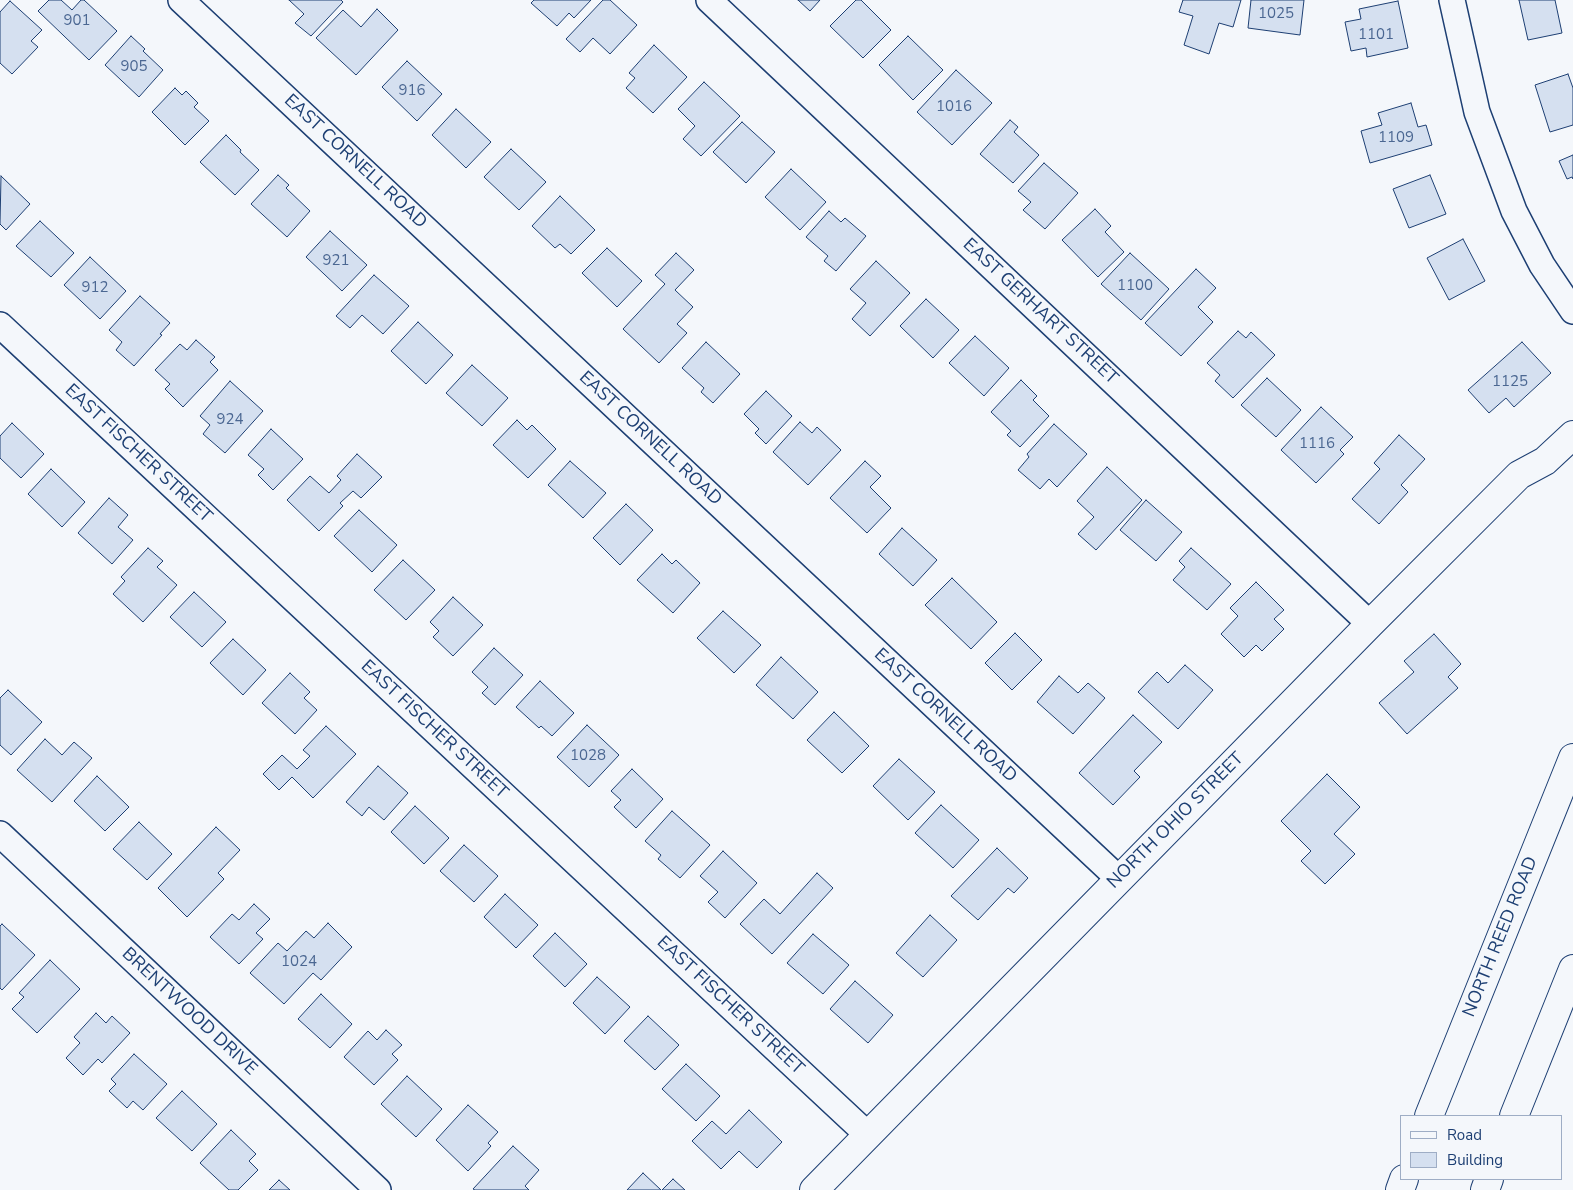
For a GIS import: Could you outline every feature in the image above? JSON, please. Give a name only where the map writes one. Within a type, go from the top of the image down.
[{"type":"street","name":"EAST CORNELL ROAD","points":[[181,0],[1119,879]]},
{"type":"street","name":"EAST GERHART STREET","points":[[709,0],[1370,624]]},
{"type":"street","points":[[1452,0],[1477,112],[1514,211],[1542,265],[1573,311]]},
{"type":"street","name":"EAST FISCHER STREET","points":[[0,325],[868,1135]]},
{"type":"street","name":"NORTH OHIO STREET","points":[[1545,461],[1573,435]]},
{"type":"street","name":"NORTH OHIO STREET","points":[[814,1190],[1519,475],[1545,461],[1573,453]]},
{"type":"street","name":"NORTH REED ROAD","points":[[1429,1115],[1573,758]]},
{"type":"street","name":"BRENTWOOD DRIVE","points":[[0,834],[378,1190]]},
{"type":"street","points":[[1514,1115],[1573,969]]},
{"type":"building","points":[[49,0],[61,0],[72,10],[81,0],[84,0],[117,31],[89,60],[38,11]]},
{"type":"building","points":[[289,0],[341,0],[343,2],[311,36],[295,23],[304,14]]},
{"type":"building","points":[[534,0],[591,0],[574,18],[569,13],[557,26],[531,3]]},
{"type":"building","points":[[603,0],[610,0],[637,25],[610,54],[593,38],[580,52],[566,39]]},
{"type":"building","points":[[798,0],[820,0],[810,11]]},
{"type":"building","points":[[856,0],[861,0],[891,30],[863,58],[830,26]]},
{"type":"building","points":[[1183,0],[1241,0],[1233,27],[1219,23],[1209,54],[1184,45],[1193,16],[1179,12]]},
{"type":"building","points":[[1251,0],[1304,0],[1300,35],[1248,28]]},
{"type":"building","points":[[1519,0],[1555,0],[1562,33],[1528,40]]},
{"type":"building","points":[[10,1],[42,30],[31,41],[38,47],[12,74],[0,63],[0,12]]},
{"type":"building","points":[[1398,1],[1408,48],[1367,57],[1366,48],[1351,51],[1345,22],[1361,19],[1359,9]]},
{"type":"building","points":[[377,9],[398,30],[356,75],[316,38],[343,10],[361,27]]},
{"type":"building","points":[[131,36],[145,49],[143,51],[163,70],[139,97],[105,65]]},
{"type":"building","points":[[908,36],[943,70],[913,100],[879,65]]},
{"type":"building","points":[[654,45],[687,77],[653,113],[626,88],[635,78],[629,73]]},
{"type":"building","points":[[407,61],[442,94],[417,121],[382,87]]},
{"type":"building","points":[[956,70],[992,103],[952,145],[917,112]]},
{"type":"building","points":[[1568,74],[1573,88],[1573,125],[1550,132],[1535,85]]},
{"type":"building","points":[[704,82],[740,116],[701,156],[683,139],[695,126],[678,109]]},
{"type":"building","points":[[175,88],[182,95],[186,91],[198,103],[194,107],[209,121],[185,145],[152,112]]},
{"type":"building","points":[[1411,103],[1418,127],[1426,125],[1432,145],[1370,163],[1361,131],[1382,125],[1378,113]]},
{"type":"building","points":[[456,109],[491,142],[466,168],[432,135]]},
{"type":"building","points":[[1010,120],[1018,127],[1014,132],[1039,155],[1013,183],[980,154]]},
{"type":"building","points":[[742,122],[775,152],[746,183],[713,152]]},
{"type":"building","points":[[226,135],[259,170],[235,195],[200,162]]},
{"type":"building","points":[[511,149],[546,182],[519,210],[484,177]]},
{"type":"building","points":[[1573,155],[1573,179],[1572,177],[1567,179],[1559,161]]},
{"type":"building","points":[[1044,163],[1078,193],[1045,229],[1023,210],[1031,202],[1018,191]]},
{"type":"building","points":[[791,169],[826,202],[800,230],[765,197]]},
{"type":"building","points":[[278,175],[289,185],[286,188],[310,211],[287,237],[251,204]]},
{"type":"building","points":[[1430,175],[1446,214],[1409,228],[1393,189]]},
{"type":"building","points":[[1,176],[30,204],[6,230],[0,224]]},
{"type":"building","points":[[560,196],[595,230],[571,254],[560,244],[555,248],[532,226]]},
{"type":"building","points":[[1095,209],[1111,226],[1105,232],[1124,252],[1098,277],[1062,240]]},
{"type":"building","points":[[829,211],[841,222],[845,218],[866,236],[836,271],[824,261],[828,256],[806,237]]},
{"type":"building","points":[[40,221],[74,253],[51,277],[16,246]]},
{"type":"building","points":[[330,231],[367,265],[342,291],[306,257]]},
{"type":"building","points":[[1463,239],[1485,281],[1449,300],[1427,258]]},
{"type":"building","points":[[607,248],[642,281],[617,307],[582,273]]},
{"type":"building","points":[[676,253],[694,270],[675,290],[693,307],[677,324],[687,333],[659,363],[623,329],[665,284],[655,275]]},
{"type":"building","points":[[1130,253],[1169,289],[1141,320],[1101,284]]},
{"type":"building","points":[[90,257],[126,291],[100,319],[64,285]]},
{"type":"building","points":[[876,261],[910,293],[870,336],[852,319],[866,303],[850,289]]},
{"type":"building","points":[[1196,269],[1216,288],[1198,307],[1213,322],[1181,356],[1145,323]]},
{"type":"building","points":[[374,275],[409,306],[383,334],[362,315],[350,328],[336,316]]},
{"type":"building","points":[[140,296],[170,323],[160,334],[162,335],[134,366],[116,350],[122,342],[109,330]]},
{"type":"building","points":[[926,299],[959,330],[933,358],[900,326]]},
{"type":"building","points":[[418,322],[453,355],[426,384],[391,351]]},
{"type":"building","points":[[1238,331],[1246,338],[1251,332],[1275,355],[1233,398],[1215,381],[1220,375],[1207,363]]},
{"type":"building","points":[[975,336],[1009,368],[984,396],[949,363]]},
{"type":"building","points":[[196,340],[215,357],[210,362],[218,370],[183,407],[165,389],[170,384],[155,370],[180,344],[187,350]]},
{"type":"building","points":[[706,342],[740,374],[713,403],[701,392],[704,388],[682,368]]},
{"type":"building","points":[[1522,342],[1551,373],[1514,407],[1506,398],[1489,413],[1468,390]]},
{"type":"building","points":[[472,365],[508,398],[482,426],[446,393]]},
{"type":"building","points":[[1267,378],[1301,410],[1276,437],[1241,405]]},
{"type":"building","points":[[1021,380],[1037,396],[1033,400],[1049,416],[1020,447],[1007,435],[1011,431],[991,412]]},
{"type":"building","points":[[230,381],[263,411],[225,453],[203,434],[210,425],[200,416]]},
{"type":"building","points":[[766,391],[792,416],[766,444],[755,433],[759,429],[744,414]]},
{"type":"building","points":[[1321,407],[1353,437],[1340,450],[1344,454],[1316,483],[1281,450]]},
{"type":"building","points":[[517,420],[527,430],[532,425],[556,449],[528,478],[493,445]]},
{"type":"building","points":[[800,422],[812,433],[817,427],[841,450],[808,485],[773,452]]},
{"type":"building","points":[[12,423],[44,454],[21,478],[0,458],[0,436]]},
{"type":"building","points":[[1054,424],[1087,454],[1057,487],[1049,479],[1040,489],[1018,470],[1029,457],[1027,454]]},
{"type":"building","points":[[271,429],[303,459],[273,490],[258,475],[264,469],[248,455]]},
{"type":"building","points":[[1399,435],[1425,459],[1401,485],[1408,492],[1379,524],[1352,499],[1380,469],[1374,463]]},
{"type":"building","points":[[357,454],[382,477],[361,498],[353,491],[340,503],[343,506],[319,531],[287,500],[310,476],[329,493],[341,480],[337,476]]},
{"type":"building","points":[[570,461],[606,493],[583,518],[548,485]]},
{"type":"building","points":[[865,461],[881,476],[870,487],[891,508],[867,533],[830,498]]},
{"type":"building","points":[[1107,467],[1142,500],[1096,550],[1078,534],[1094,517],[1077,501]]},
{"type":"building","points":[[51,469],[85,502],[62,527],[28,494]]},
{"type":"building","points":[[109,498],[128,515],[118,527],[133,540],[112,564],[78,533]]},
{"type":"building","points":[[1146,500],[1182,532],[1156,561],[1120,530]]},
{"type":"building","points":[[626,504],[653,530],[620,565],[593,538]]},
{"type":"building","points":[[359,510],[397,545],[372,572],[334,536]]},
{"type":"building","points":[[902,528],[937,560],[913,586],[879,554]]},
{"type":"building","points":[[148,548],[163,561],[157,567],[177,585],[143,622],[113,594],[125,581],[121,577]]},
{"type":"building","points":[[1191,548],[1231,584],[1207,610],[1173,580],[1185,567],[1179,561]]},
{"type":"building","points":[[662,554],[672,564],[676,560],[700,583],[673,613],[637,580]]},
{"type":"building","points":[[403,560],[435,590],[406,620],[374,590]]},
{"type":"building","points":[[952,578],[997,622],[971,649],[925,605]]},
{"type":"building","points":[[1256,582],[1284,610],[1274,619],[1284,629],[1262,651],[1256,645],[1244,657],[1221,634],[1238,616],[1230,608]]},
{"type":"building","points":[[194,592],[226,622],[202,647],[170,617]]},
{"type":"building","points":[[453,597],[483,625],[453,656],[433,637],[439,631],[430,622]]},
{"type":"building","points":[[723,611],[761,645],[734,673],[697,638]]},
{"type":"building","points":[[1015,633],[1042,660],[1012,690],[985,663]]},
{"type":"building","points":[[1434,634],[1461,664],[1448,677],[1458,688],[1407,734],[1379,703],[1414,672],[1404,661]]},
{"type":"building","points":[[233,639],[266,670],[243,695],[210,663]]},
{"type":"building","points":[[494,648],[523,675],[495,705],[482,693],[488,687],[472,672]]},
{"type":"building","points":[[781,657],[818,692],[793,719],[756,685]]},
{"type":"building","points":[[1185,665],[1213,690],[1178,729],[1138,692],[1157,672],[1168,683]]},
{"type":"building","points":[[290,673],[310,692],[304,698],[317,710],[295,734],[262,703]]},
{"type":"building","points":[[1059,676],[1078,693],[1088,683],[1105,698],[1073,734],[1037,702]]},
{"type":"building","points":[[540,681],[574,713],[552,736],[541,726],[539,728],[516,707]]},
{"type":"building","points":[[8,690],[42,722],[11,755],[0,745],[0,698]]},
{"type":"building","points":[[834,712],[869,746],[842,773],[807,740]]},
{"type":"building","points":[[1133,715],[1162,742],[1134,771],[1140,777],[1113,805],[1079,773]]},
{"type":"building","points":[[587,725],[619,755],[589,787],[557,757]]},
{"type":"building","points":[[326,726],[356,754],[313,798],[292,777],[279,790],[263,774],[282,755],[297,769],[310,756],[303,750]]},
{"type":"building","points":[[45,739],[62,755],[74,742],[92,758],[52,802],[17,770]]},
{"type":"building","points":[[899,759],[935,792],[908,820],[873,786]]},
{"type":"building","points":[[378,766],[408,793],[384,820],[369,807],[362,816],[346,802]]},
{"type":"building","points":[[632,769],[663,799],[636,828],[614,807],[621,800],[611,791]]},
{"type":"building","points":[[1327,774],[1360,807],[1334,834],[1355,854],[1325,884],[1301,861],[1311,851],[1281,821]]},
{"type":"building","points":[[97,776],[129,807],[105,831],[74,801]]},
{"type":"building","points":[[941,805],[979,840],[953,868],[915,833]]},
{"type":"building","points":[[415,806],[449,838],[424,864],[391,832]]},
{"type":"building","points":[[672,811],[710,845],[680,878],[658,859],[661,855],[645,841]]},
{"type":"building","points":[[139,822],[172,854],[147,880],[113,849]]},
{"type":"building","points":[[216,827],[240,850],[218,873],[224,879],[187,917],[158,888]]},
{"type":"building","points":[[464,845],[498,876],[474,902],[440,871]]},
{"type":"building","points":[[997,848],[1028,878],[1014,893],[1008,888],[978,920],[951,896]]},
{"type":"building","points":[[723,851],[757,883],[725,918],[708,902],[718,892],[700,876]]},
{"type":"building","points":[[817,873],[833,888],[772,954],[740,924],[764,899],[780,914]]},
{"type":"building","points":[[505,894],[538,925],[516,948],[484,917]]},
{"type":"building","points":[[254,904],[270,919],[256,933],[263,939],[239,964],[210,937],[232,914],[239,920]]},
{"type":"building","points":[[930,915],[957,940],[923,977],[896,953]]},
{"type":"building","points":[[328,923],[352,947],[321,980],[313,973],[284,1004],[250,973],[278,943],[287,951],[306,931],[314,938]]},
{"type":"building","points":[[2,924],[35,955],[2,990],[0,988],[0,926]]},
{"type":"building","points":[[555,933],[587,964],[565,987],[533,956]]},
{"type":"building","points":[[813,934],[849,965],[823,994],[787,963]]},
{"type":"building","points":[[50,960],[80,989],[37,1033],[12,1009],[24,997],[19,993]]},
{"type":"building","points":[[597,977],[630,1007],[605,1034],[573,1003]]},
{"type":"building","points":[[855,981],[893,1015],[868,1043],[830,1009]]},
{"type":"building","points":[[321,994],[352,1024],[330,1048],[298,1019]]},
{"type":"building","points":[[96,1013],[106,1023],[112,1016],[130,1033],[102,1063],[98,1059],[83,1075],[66,1058],[80,1043],[74,1037]]},
{"type":"building","points":[[648,1016],[679,1045],[655,1070],[624,1041]]},
{"type":"building","points":[[386,1030],[402,1045],[392,1054],[398,1060],[374,1085],[344,1057],[368,1031],[377,1040]]},
{"type":"building","points":[[134,1054],[167,1084],[143,1110],[133,1101],[127,1108],[109,1091],[116,1084],[111,1079]]},
{"type":"building","points":[[686,1064],[720,1096],[696,1121],[662,1089]]},
{"type":"building","points":[[407,1076],[442,1109],[416,1137],[381,1104]]},
{"type":"building","points":[[182,1091],[217,1124],[192,1151],[156,1118]]},
{"type":"building","points":[[468,1105],[498,1132],[488,1143],[491,1146],[468,1171],[436,1140]]},
{"type":"building","points":[[749,1110],[782,1142],[757,1168],[739,1151],[721,1169],[692,1141],[712,1121],[726,1134]]},
{"type":"building","points":[[231,1130],[256,1154],[249,1161],[258,1170],[238,1190],[229,1190],[200,1163]]},
{"type":"building","points":[[513,1146],[539,1170],[525,1186],[529,1190],[473,1189]]},
{"type":"building","points":[[643,1173],[661,1190],[627,1190]]},
{"type":"building","points":[[673,1179],[685,1190],[662,1190]]},
{"type":"building","points":[[279,1180],[290,1190],[269,1190]]}]
